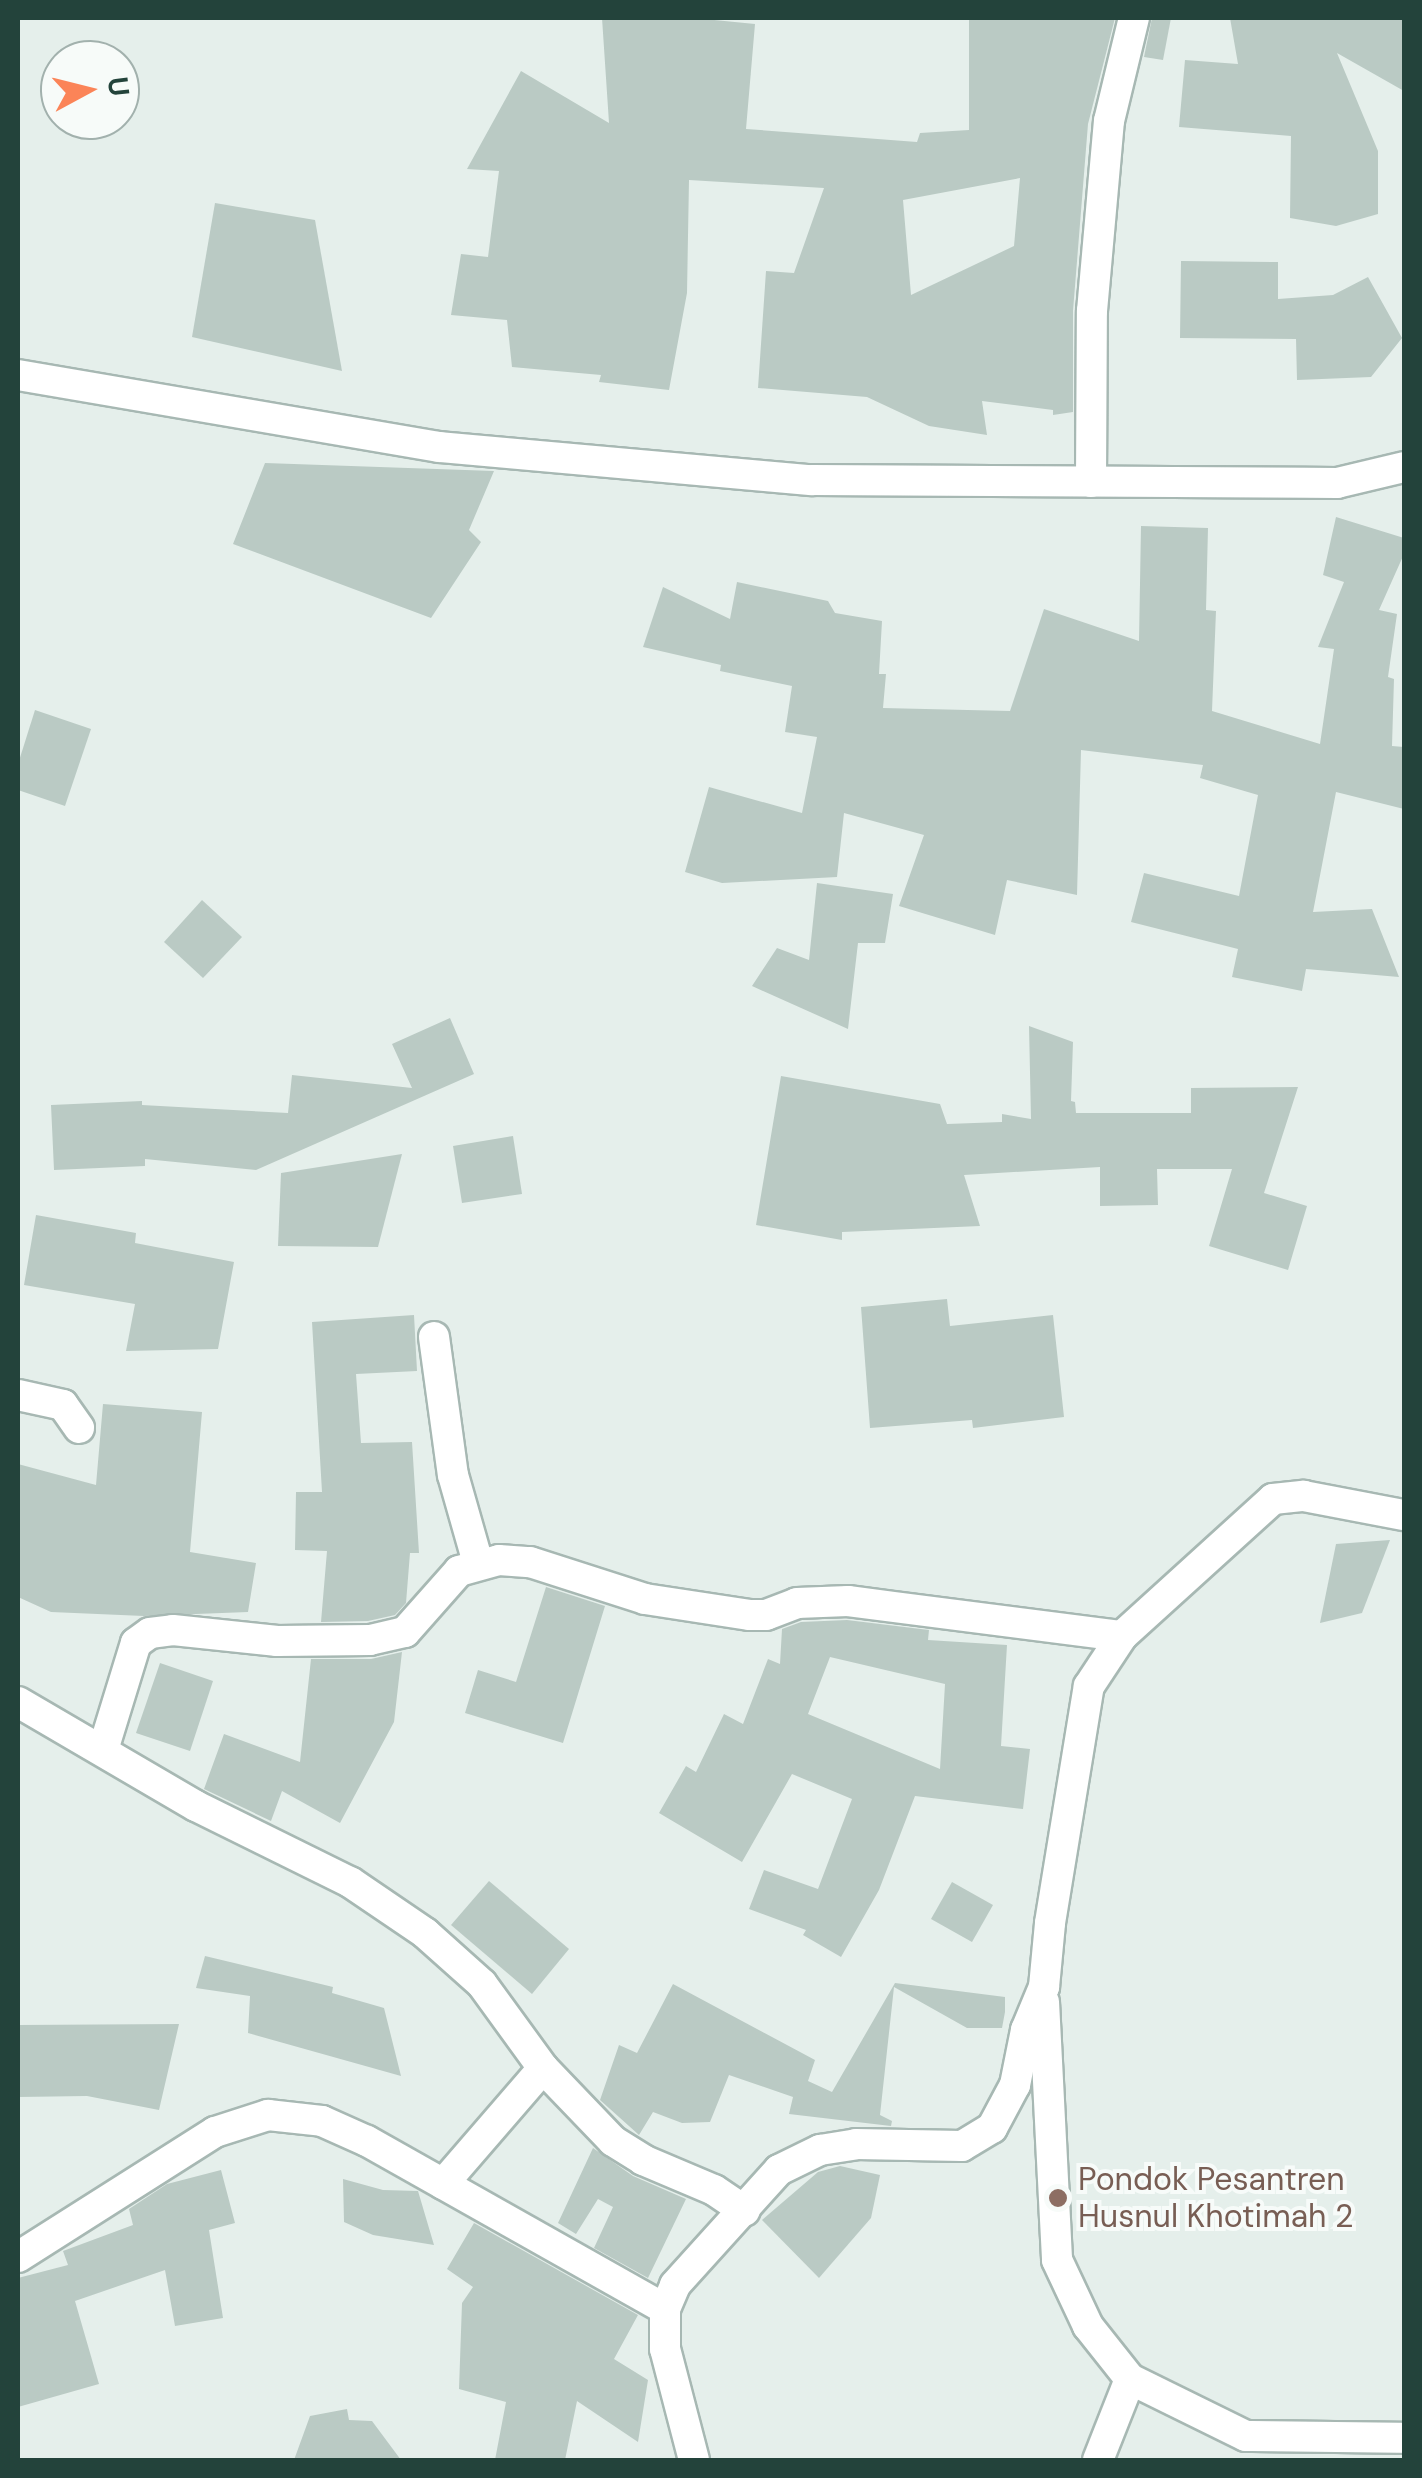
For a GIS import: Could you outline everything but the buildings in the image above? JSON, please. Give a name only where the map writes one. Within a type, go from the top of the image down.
[{"type":"street","points":[[1091,482],[1092,311],[1109,121],[1134,18]]},
{"type":"street","points":[[18,376],[439,447],[812,480],[1336,483],[1404,467]]},
{"type":"street","points":[[434,1336],[453,1475],[478,1562]]},
{"type":"street","points":[[18,1395],[63,1404],[79,1428]]},
{"type":"street","points":[[1404,1515],[1304,1496],[1273,1499],[1122,1636],[1088,1686],[1050,1922],[1044,1987],[1057,2260],[1088,2326],[1130,2380],[1246,2436],[1404,2438]]},
{"type":"street","points":[[103,1750],[136,1643],[150,1633],[174,1630],[277,1641],[370,1640],[405,1632],[459,1571],[478,1562],[530,1562],[646,1599],[748,1615],[766,1616],[797,1603],[848,1600],[1122,1636]]},
{"type":"street","points":[[18,1702],[196,1806],[350,1882],[425,1933],[482,1984],[543,2068],[613,2141],[643,2160],[714,2190],[745,2211]]},
{"type":"street","points":[[694,2460],[665,2349],[666,2309],[675,2285],[779,2170],[820,2150],[856,2144],[962,2146],[992,2128],[1015,2085],[1026,2030],[1044,1987]]},
{"type":"street","points":[[443,2184],[543,2068]]},
{"type":"street","points":[[18,2257],[215,2132],[268,2115],[322,2121],[666,2309]]},
{"type":"street","points":[[1098,2460],[1130,2380]]},
{"type":"place","name":"Pondok Pesantren Husnul Khotimah 2","points":[[1058,2198]]}]
